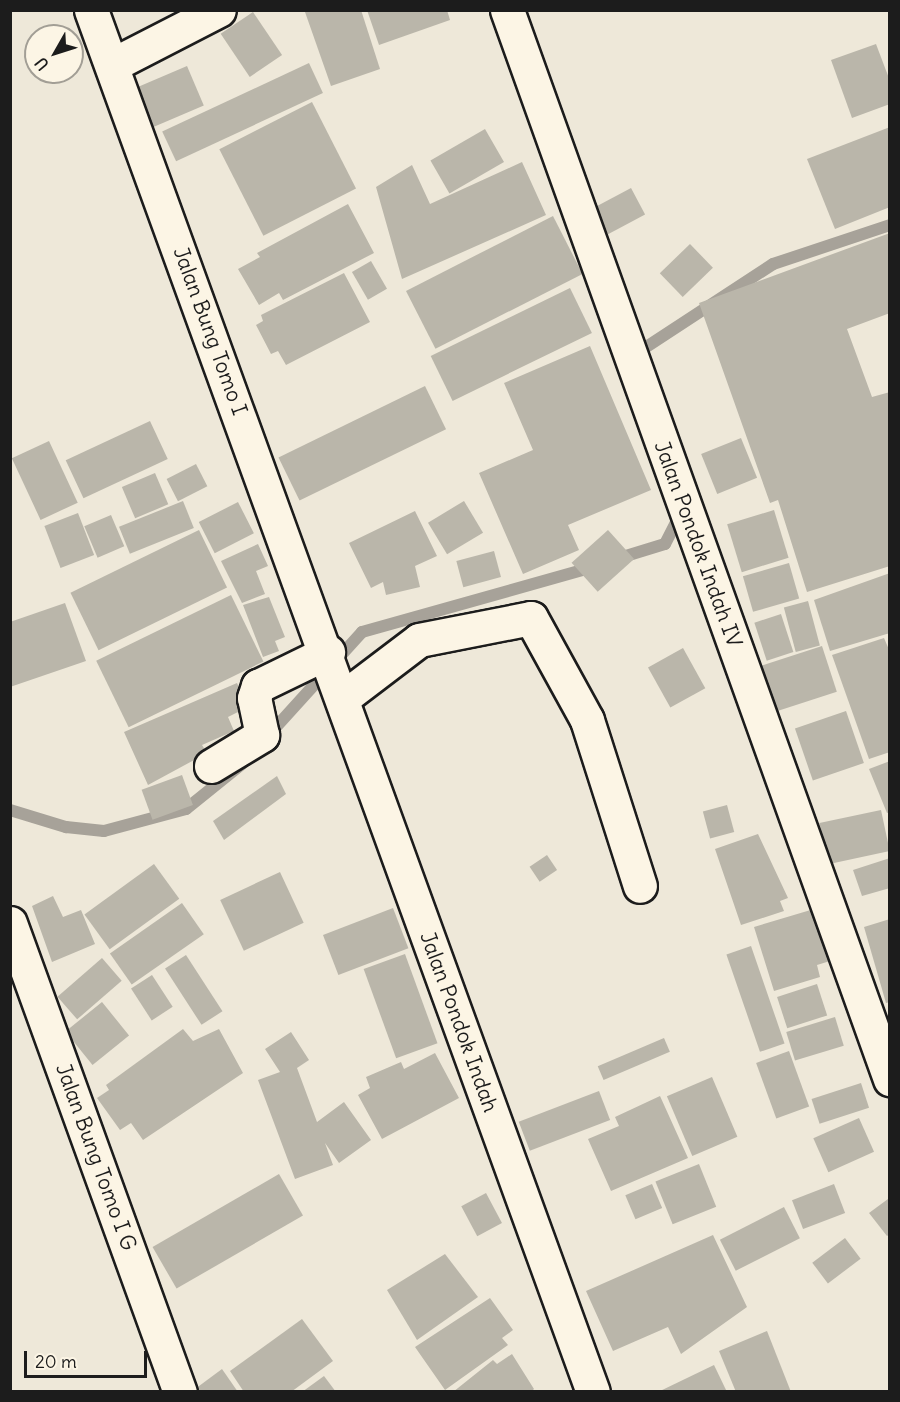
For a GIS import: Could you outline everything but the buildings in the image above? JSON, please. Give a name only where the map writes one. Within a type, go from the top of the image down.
[{"type":"street","name":"Jalan Bung Tomo I","points":[[91,10],[328,652]]},
{"type":"street","points":[[112,65],[219,10]]},
{"type":"street","name":"Jalan Pondok Indah IV","points":[[507,10],[890,1078]]},
{"type":"street","points":[[344,697],[419,639],[531,618],[587,720],[640,886]]},
{"type":"street","points":[[211,766],[262,735],[254,698],[258,686],[328,652]]},
{"type":"street","name":"Jalan Pondok Indah","points":[[328,652],[593,1392]]},
{"type":"street","name":"Jalan Bung Tomo I G","points":[[10,922],[180,1392]]},
{"type":"waterway","points":[[634,355],[773,264],[890,225]]},
{"type":"waterway","points":[[616,559],[665,544],[680,514]]},
{"type":"waterway","points":[[266,738],[362,632],[594,567]]},
{"type":"waterway","points":[[10,810],[66,827],[104,831],[186,809],[242,764]]}]
